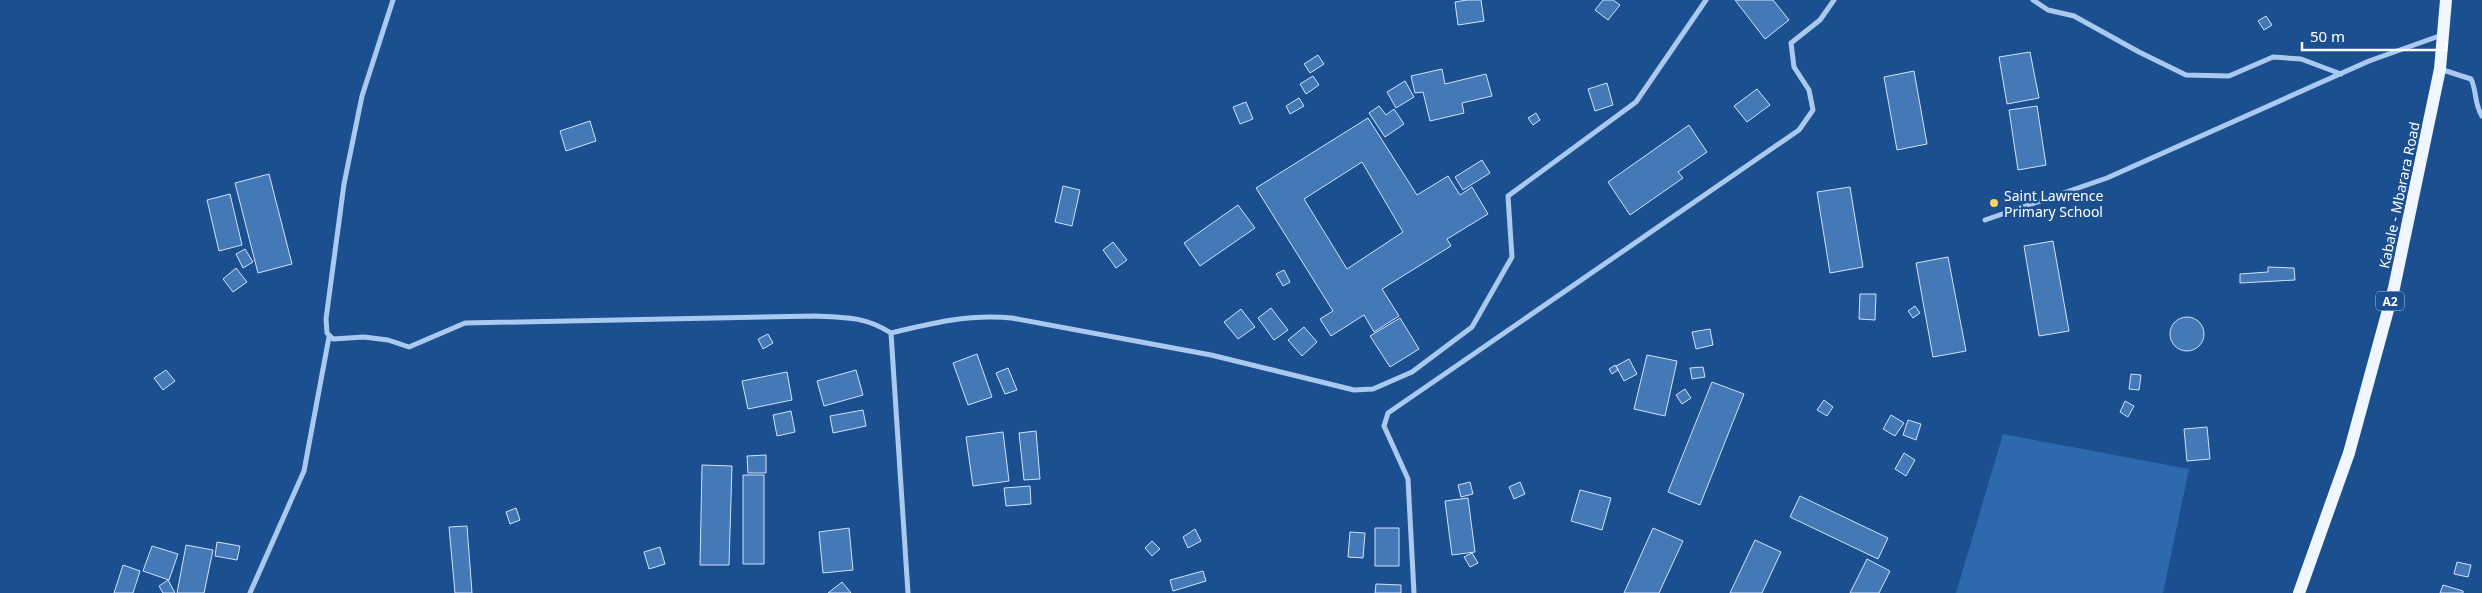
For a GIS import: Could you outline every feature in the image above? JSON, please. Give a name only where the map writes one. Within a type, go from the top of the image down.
[{"type":"main road","name":"Kabale - Mbarara Road","points":[[2298,593],[2349,454],[2394,288],[2440,69],[2446,0]]},
{"type":"street","points":[[250,593],[304,471],[329,337],[326,319],[344,184],[362,96],[393,0]]},
{"type":"street","points":[[329,337],[345,340],[364,337],[388,340],[409,347],[465,323],[816,316],[848,317],[874,322],[891,333],[944,320],[984,316],[1012,318],[1211,355],[1354,390],[1373,389],[1393,382],[1412,372],[1472,327],[1512,256],[1508,196],[1636,102],[1706,0]]},
{"type":"street","points":[[1414,593],[1408,479],[1384,426],[1388,413],[1799,130],[1813,110],[1809,90],[1794,67],[1790,43],[1820,20],[1834,0]]},
{"type":"street","points":[[2033,0],[2048,10],[2074,16],[2139,52],[2186,75],[2229,76],[2273,57],[2301,59],[2342,74]]},
{"type":"street","points":[[1985,220],[2107,178],[2342,74],[2442,35]]},
{"type":"street","points":[[2440,69],[2471,79],[2474,86],[2477,108],[2482,116]]},
{"type":"street","points":[[891,333],[908,593]]},
{"type":"shaded area","points":[[2003,434],[2189,469],[2163,593],[1956,593]]},
{"type":"building","points":[[1481,0],[1484,21],[1458,25],[1455,2]]},
{"type":"building","points":[[1603,0],[1613,0],[1620,5],[1608,20],[1595,10]]},
{"type":"building","points":[[1735,0],[1773,0],[1789,20],[1765,39]]},
{"type":"building","points":[[2266,16],[2272,25],[2264,30],[2258,21]]},
{"type":"building","points":[[2030,52],[2039,98],[2007,104],[1999,57]]},
{"type":"building","points":[[1318,55],[1324,64],[1310,73],[1304,64]]},
{"type":"building","points":[[1442,69],[1445,84],[1486,74],[1492,96],[1462,103],[1464,113],[1430,121],[1423,92],[1415,93],[1411,76]]},
{"type":"building","points":[[1914,71],[1927,144],[1897,150],[1884,77]]},
{"type":"building","points":[[1313,76],[1319,85],[1306,94],[1300,84]]},
{"type":"building","points":[[1405,81],[1414,97],[1396,108],[1387,92]]},
{"type":"building","points":[[1607,83],[1613,105],[1595,111],[1588,89]]},
{"type":"building","points":[[1757,89],[1770,105],[1747,122],[1734,106]]},
{"type":"building","points":[[1299,98],[1304,106],[1290,114],[1286,106]]},
{"type":"building","points":[[1246,102],[1253,119],[1240,124],[1233,107]]},
{"type":"building","points":[[1379,106],[1386,115],[1394,109],[1404,124],[1385,137],[1369,113]]},
{"type":"building","points":[[2037,106],[2046,165],[2018,170],[2009,110]]},
{"type":"building","points":[[1536,113],[1540,120],[1533,125],[1528,118]]},
{"type":"building","points":[[1368,118],[1417,195],[1448,176],[1460,195],[1472,187],[1488,214],[1447,239],[1451,246],[1382,289],[1399,316],[1374,332],[1364,315],[1331,336],[1320,319],[1333,311],[1256,188]],"holes":[[[1362,162],[1403,232],[1347,269],[1304,199]]]},
{"type":"building","points":[[590,121],[596,141],[566,151],[560,131]]},
{"type":"building","points":[[1689,125],[1707,152],[1678,172],[1683,178],[1630,215],[1608,182]]},
{"type":"building","points":[[1482,160],[1490,173],[1463,190],[1455,177]]},
{"type":"building","points":[[269,174],[292,264],[258,273],[235,183]]},
{"type":"building","points":[[1063,186],[1080,190],[1072,226],[1055,222]]},
{"type":"building","points":[[1850,187],[1863,267],[1830,273],[1817,192]]},
{"type":"building","points":[[230,194],[242,245],[219,251],[207,200]]},
{"type":"building","points":[[1238,205],[1255,228],[1200,266],[1184,243]]},
{"type":"building","points":[[2053,241],[2069,331],[2039,336],[2024,246]]},
{"type":"building","points":[[1113,242],[1127,260],[1116,268],[1103,250]]},
{"type":"building","points":[[245,249],[253,262],[243,268],[236,254]]},
{"type":"building","points":[[1948,257],[1966,351],[1933,357],[1916,263]]},
{"type":"building","points":[[2268,267],[2294,268],[2295,280],[2240,283],[2240,274],[2268,272]]},
{"type":"building","points":[[236,268],[247,282],[233,292],[223,279]]},
{"type":"building","points":[[1284,270],[1290,282],[1283,286],[1276,274]]},
{"type":"building","points":[[1860,294],[1876,294],[1875,320],[1859,319]]},
{"type":"building","points":[[1915,306],[1920,313],[1913,318],[1908,311]]},
{"type":"building","points":[[1271,308],[1288,330],[1274,340],[1258,318]]},
{"type":"building","points":[[1241,309],[1255,327],[1238,339],[1224,322]]},
{"type":"building","points":[[2187,317],[2194,318],[2199,322],[2203,327],[2203,341],[2199,346],[2194,350],[2187,351],[2180,350],[2175,346],[2171,341],[2170,334],[2171,327],[2175,322],[2180,318]]},
{"type":"building","points":[[1400,318],[1419,349],[1390,367],[1370,336]]},
{"type":"building","points":[[1304,327],[1317,342],[1302,356],[1288,340]]},
{"type":"building","points":[[1710,329],[1713,345],[1696,349],[1692,332]]},
{"type":"building","points":[[768,334],[773,343],[763,349],[758,339]]},
{"type":"building","points":[[977,354],[992,397],[968,405],[953,363]]},
{"type":"building","points":[[1647,355],[1677,361],[1665,416],[1634,409]]},
{"type":"building","points":[[1629,359],[1637,374],[1624,381],[1616,366]]},
{"type":"building","points":[[1615,365],[1618,370],[1612,374],[1609,369]]},
{"type":"building","points":[[1703,367],[1705,377],[1692,379],[1690,368]]},
{"type":"building","points":[[1008,368],[1017,390],[1005,394],[996,373]]},
{"type":"building","points":[[166,370],[175,381],[163,390],[154,378]]},
{"type":"building","points":[[856,370],[863,395],[824,406],[817,381]]},
{"type":"building","points":[[787,372],[792,400],[748,409],[742,381]]},
{"type":"building","points":[[2131,374],[2141,375],[2139,390],[2129,389]]},
{"type":"building","points":[[1712,382],[1744,394],[1700,505],[1668,492]]},
{"type":"building","points":[[1685,389],[1691,398],[1682,404],[1676,395]]},
{"type":"building","points":[[1824,400],[1833,407],[1827,416],[1817,410]]},
{"type":"building","points":[[2125,401],[2134,406],[2128,417],[2120,412]]},
{"type":"building","points":[[863,410],[866,426],[833,433],[830,416]]},
{"type":"building","points":[[791,411],[795,432],[777,436],[773,415]]},
{"type":"building","points":[[1891,415],[1904,423],[1895,436],[1883,429]]},
{"type":"building","points":[[1908,420],[1921,424],[1916,440],[1903,435]]},
{"type":"building","points":[[2207,427],[2210,459],[2187,461],[2184,429]]},
{"type":"building","points":[[1036,431],[1040,479],[1024,480],[1019,433]]},
{"type":"building","points":[[1003,432],[1009,481],[973,486],[966,437]]},
{"type":"building","points":[[1904,453],[1915,460],[1906,476],[1895,469]]},
{"type":"building","points":[[766,455],[766,473],[748,473],[747,456]]},
{"type":"building","points":[[702,465],[732,466],[729,565],[700,565]]},
{"type":"building","points":[[743,475],[764,475],[764,564],[743,564]]},
{"type":"building","points":[[1470,482],[1473,494],[1461,497],[1458,485]]},
{"type":"building","points":[[1520,482],[1525,494],[1514,499],[1509,487]]},
{"type":"building","points":[[1030,486],[1031,504],[1006,506],[1004,488]]},
{"type":"building","points":[[1580,490],[1611,498],[1602,530],[1571,521]]},
{"type":"building","points":[[1800,496],[1888,538],[1878,559],[1790,517]]},
{"type":"building","points":[[1468,498],[1475,552],[1452,555],[1445,501]]},
{"type":"building","points":[[516,508],[520,520],[510,524],[506,512]]},
{"type":"building","points":[[467,526],[472,593],[455,593],[449,527]]},
{"type":"building","points":[[849,528],[853,570],[823,573],[819,532]]},
{"type":"building","points":[[1375,528],[1399,528],[1399,566],[1375,566]]},
{"type":"building","points":[[1653,528],[1683,541],[1659,593],[1624,593]]},
{"type":"building","points":[[1195,529],[1201,541],[1188,548],[1183,537]]},
{"type":"building","points":[[1350,532],[1365,533],[1363,558],[1348,557]]},
{"type":"building","points":[[1755,540],[1781,552],[1762,593],[1730,593]]},
{"type":"building","points":[[1152,541],[1160,549],[1152,556],[1145,548]]},
{"type":"building","points":[[217,542],[240,546],[237,560],[215,556]]},
{"type":"building","points":[[186,545],[213,550],[204,593],[177,593]]},
{"type":"building","points":[[152,546],[178,554],[169,580],[143,571]]},
{"type":"building","points":[[660,547],[665,564],[649,569],[644,552]]},
{"type":"building","points":[[1472,553],[1478,563],[1470,567],[1464,557]]},
{"type":"building","points":[[1867,559],[1890,571],[1879,593],[1850,593]]},
{"type":"building","points":[[2457,562],[2471,565],[2468,577],[2454,574]]},
{"type":"building","points":[[123,565],[140,571],[133,593],[114,593]]},
{"type":"building","points":[[1203,571],[1206,581],[1173,591],[1170,580]]},
{"type":"building","points":[[168,580],[175,593],[163,593],[159,586]]},
{"type":"building","points":[[842,582],[851,593],[828,593]]},
{"type":"building","points":[[1376,584],[1401,585],[1401,593],[1375,593]]},
{"type":"building","points":[[2443,585],[2463,591],[2463,593],[2440,593]]},
{"type":"place","name":"Saint Lawrence Primary School","points":[[1994,203]]}]
